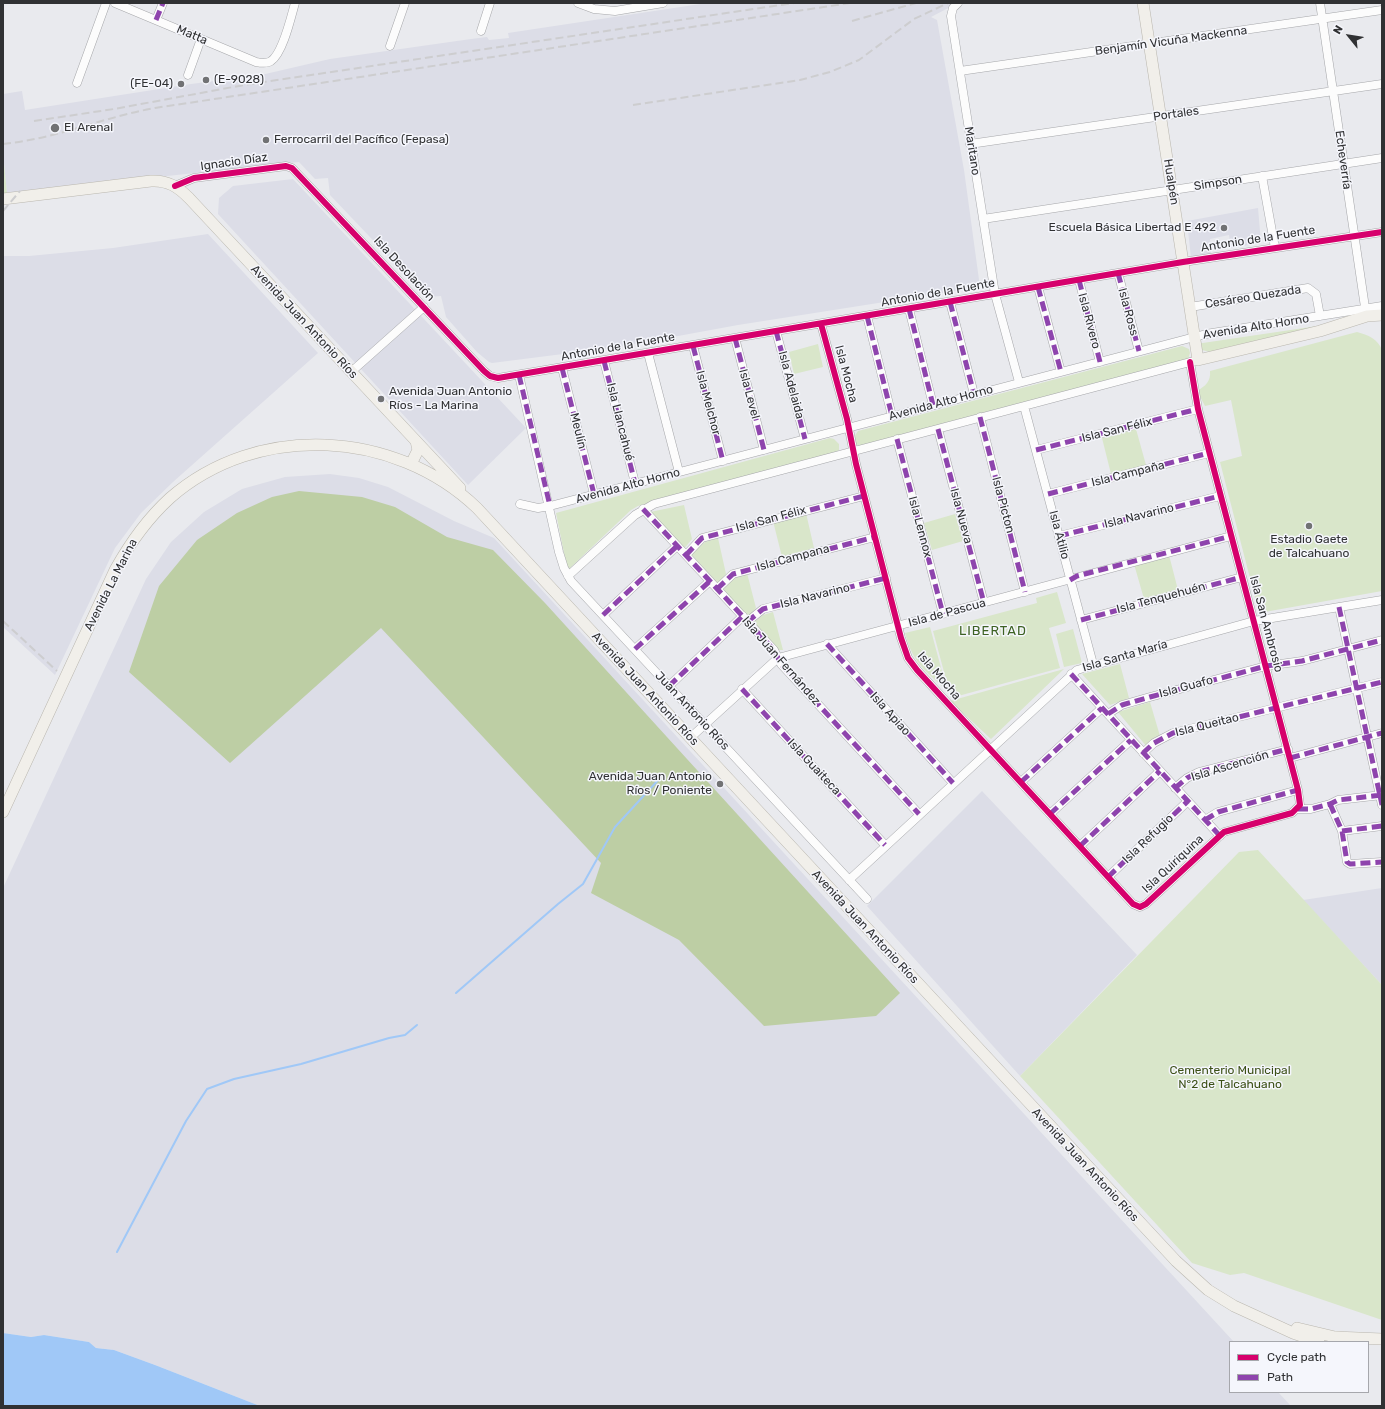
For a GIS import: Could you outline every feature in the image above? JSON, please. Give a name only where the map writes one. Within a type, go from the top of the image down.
[{"type":"main road","name":"Hualpén","points":[[1143,3],[1190,307],[1194,337],[1194,361]]},
{"type":"main road","points":[[3,199],[151,181],[166,182],[175,186]]},
{"type":"main road","name":"Avenida Juan Antonio Ríos","points":[[175,186],[190,198],[351,372],[458,484],[477,508],[1166,1251],[1196,1281],[1217,1296],[1243,1311],[1271,1322],[1302,1337],[1316,1341]]},
{"type":"main road","name":"Avenida Alto Horno","points":[[1194,361],[1320,331],[1366,313],[1382,316]]},
{"type":"main road","points":[[412,464],[418,450],[416,441]]},
{"type":"main road","name":"Avenida La Marina","points":[[3,812],[115,570],[136,535],[153,515],[190,483],[224,464],[249,454],[281,447],[310,443],[350,446],[380,452],[412,464],[452,487],[477,508]]},
{"type":"main road","name":"Avenida Juan Antonio Ríos","points":[[1271,1322],[1335,1337],[1382,1339]]},
{"type":"main road","points":[[1369,1346],[1382,1345]]},
{"type":"street","points":[[76,83],[106,3]]},
{"type":"street","name":"Matta","points":[[115,3],[256,62],[264,63],[270,61],[278,53],[295,3]]},
{"type":"street","points":[[156,20],[163,3]]},
{"type":"street","points":[[390,46],[405,3]]},
{"type":"street","points":[[481,31],[490,3]]},
{"type":"street","points":[[578,3],[594,9],[615,11],[663,3]]},
{"type":"street","name":"Echeverría","points":[[1320,3],[1366,313]]},
{"type":"street","name":"Maritano","points":[[955,5],[952,16],[970,144],[995,294]]},
{"type":"street","name":"Benjamín Vicuña Mackenna","points":[[960,71],[1382,10]]},
{"type":"street","points":[[188,75],[201,39]]},
{"type":"street","name":"Portales","points":[[970,144],[1382,84]]},
{"type":"street","name":"Simpson","points":[[983,219],[1382,158]]},
{"type":"street","name":"Ignacio Díaz","points":[[175,186],[194,178],[286,166],[296,170]]},
{"type":"street","name":"Isla Desolación","points":[[296,170],[484,370],[490,376],[498,378]]},
{"type":"street","points":[[1262,176],[1275,248]]},
{"type":"street","name":"Antonio de la Fuente","points":[[498,378],[1183,262],[1382,232]]},
{"type":"street","name":"Isla Ross","points":[[1118,273],[1139,351]]},
{"type":"street","name":"Isla Rivero","points":[[1078,280],[1100,362]]},
{"type":"street","points":[[1038,287],[1061,372]]},
{"type":"street","name":"Cesáreo Quezada","points":[[1190,307],[1308,288],[1316,294],[1320,316]]},
{"type":"street","points":[[995,294],[1019,382]]},
{"type":"street","points":[[950,302],[974,394]]},
{"type":"street","points":[[1366,313],[1382,306]]},
{"type":"street","points":[[351,372],[424,307]]},
{"type":"street","points":[[909,309],[933,406]]},
{"type":"street","name":"Avenida Alto Horno","points":[[520,504],[538,508],[550,506],[1194,337],[1320,316],[1366,313]]},
{"type":"street","points":[[867,316],[892,416]]},
{"type":"street","name":"Isla Mocha","points":[[821,324],[905,652],[912,664],[990,749],[1133,904],[1140,907]]},
{"type":"street","name":"Isla Adelaida","points":[[776,331],[805,439]]},
{"type":"street","name":"Isla Level","points":[[735,338],[764,450]]},
{"type":"street","name":"Isla Melchor","points":[[693,346],[723,461]]},
{"type":"street","points":[[648,353],[679,472]]},
{"type":"street","name":"Isla Llancahué","points":[[604,361],[635,484]]},
{"type":"street","name":"Avenida Alto Horno","points":[[568,576],[643,509],[665,500],[1194,361]]},
{"type":"street","name":"Isla San Ambrosio","points":[[1194,361],[1198,409],[1288,749],[1300,800],[1298,809]]},
{"type":"street","name":"Meulín","points":[[562,368],[594,494]]},
{"type":"street","points":[[519,375],[550,506]]},
{"type":"street","name":"Isla Atilio","points":[[1024,406],[1093,664]]},
{"type":"street","name":"Isla San Félix","points":[[1036,450],[1198,409]]},
{"type":"street","name":"Isla Picton","points":[[980,418],[1025,592]]},
{"type":"street","name":"Isla Nueva","points":[[938,429],[984,603]]},
{"type":"street","name":"Isla Lennox","points":[[897,439],[942,614]]},
{"type":"street","name":"Isla Campaña","points":[[1048,494],[1209,453]]},
{"type":"street","name":"Isla San Félix","points":[[686,555],[697,541],[704,537],[864,496]]},
{"type":"street","name":"Isla Navarino","points":[[1059,536],[1220,496]]},
{"type":"street","name":"Juan Antonio Ríos","points":[[550,506],[550,516],[560,557],[568,576],[602,615],[867,899]]},
{"type":"street","name":"Isla Juan Fernández","points":[[643,509],[774,650],[778,658],[919,814]]},
{"type":"street","name":"Isla de Pascua","points":[[690,738],[778,658],[1070,580],[1077,576],[1231,536]]},
{"type":"street","name":"Isla Campana","points":[[717,589],[733,574],[875,537]]},
{"type":"street","points":[[602,615],[677,546]]},
{"type":"street","name":"Isla Tenquehuén","points":[[1081,620],[1242,577]]},
{"type":"street","name":"Isla Navarino","points":[[669,686],[745,619],[763,610],[886,578]]},
{"type":"street","points":[[634,649],[710,581]]},
{"type":"street","name":"Isla Santa María","points":[[849,880],[885,845],[1077,670],[1093,664],[1254,621],[1382,600]]},
{"type":"street","points":[[1339,607],[1382,805]]},
{"type":"street","name":"Isla Guafo","points":[[1108,714],[1116,708],[1136,701],[1266,666],[1302,661],[1382,640]]},
{"type":"street","name":"Isla Apiao","points":[[827,644],[953,783]]},
{"type":"street","points":[[1071,674],[1220,836],[1236,827],[1292,813],[1298,809],[1311,809],[1330,804],[1338,800],[1381,795]]},
{"type":"street","name":"Isla Queitao","points":[[1143,753],[1154,743],[1173,733],[1382,682]]},
{"type":"street","name":"Isla Guaiteca","points":[[742,690],[885,845]]},
{"type":"street","points":[[1021,782],[1102,708]]},
{"type":"street","points":[[1290,758],[1382,733]]},
{"type":"street","points":[[1050,814],[1131,740]]},
{"type":"street","name":"Isla Ascención","points":[[1175,788],[1187,778],[1199,772],[1288,749]]},
{"type":"street","points":[[1080,846],[1160,771]]},
{"type":"street","name":"Isla Quiriquina","points":[[1205,820],[1218,812],[1298,790]]},
{"type":"street","name":"Isla Refugio","points":[[1108,877],[1188,801]]},
{"type":"street","points":[[1330,804],[1342,831],[1347,862],[1350,864],[1382,862]]},
{"type":"street","points":[[1342,831],[1382,826]]},
{"type":"street","name":"Isla Quiriquina","points":[[1140,907],[1146,904],[1220,836]]},
{"type":"shaded area","points":[[707,3],[961,3],[931,17],[937,20],[964,170],[980,287],[738,325],[618,347],[492,363],[477,352],[446,317],[441,296],[427,297],[330,195],[328,178],[315,179],[299,162],[7,193],[3,154],[3,94],[22,91],[25,110],[191,84],[261,75],[330,59],[487,37],[489,40],[509,38],[508,33]]},
{"type":"shaded area","points":[[293,179],[526,428],[468,485],[218,214],[219,198],[233,186]]},
{"type":"shaded area","name":"Escuela Básica Libertad E 492","points":[[1258,208],[1261,243],[1231,248],[1229,235],[1210,239],[1211,254],[1191,258],[1187,221]]},
{"type":"shaded area","points":[[208,234],[318,353],[173,482],[141,513],[115,548],[55,675],[3,627],[3,256],[29,256],[113,248]]},
{"type":"shaded area","points":[[330,474],[359,478],[388,487],[454,521],[494,538],[1233,1341],[1229,1341],[1229,1393],[1279,1393],[1291,1406],[260,1406],[114,1350],[96,1348],[89,1342],[44,1335],[31,1337],[3,1333],[3,888],[146,579],[171,542],[204,512],[242,489],[285,477]]},
{"type":"shaded area","points":[[982,791],[1137,955],[1020,1076],[867,906]]},
{"type":"shaded area","points":[[1382,888],[1382,985],[1303,900]]},
{"type":"green space","points":[[3,154],[7,193],[3,193]]},
{"type":"green space","points":[[1331,324],[1214,353],[1202,350],[1196,344]]},
{"type":"green space","name":"Estadio Gaete de Talcahuano","points":[[1357,332],[1372,338],[1378,343],[1382,350],[1382,591],[1259,613],[1220,462],[1242,456],[1231,400],[1205,406],[1197,391],[1207,383],[1210,378],[1210,371]]},
{"type":"green space","points":[[818,344],[823,367],[794,374],[789,352]]},
{"type":"green space","points":[[1182,346],[1189,349],[1190,353],[1188,359],[859,446],[856,444],[854,437],[858,431]]},
{"type":"green space","points":[[1136,429],[1146,465],[1111,474],[1102,438]]},
{"type":"green space","points":[[830,438],[834,439],[839,444],[839,450],[836,452],[638,506],[631,510],[569,569],[567,568],[556,513]]},
{"type":"green space","points":[[299,491],[362,497],[395,507],[447,537],[493,550],[545,603],[900,993],[876,1016],[764,1026],[679,940],[591,893],[601,863],[381,628],[230,763],[129,672],[159,586],[197,540],[237,513],[272,497]]},
{"type":"green space","points":[[684,505],[692,539],[684,549],[650,512]]},
{"type":"green space","points":[[806,513],[814,548],[782,557],[773,521]]},
{"type":"green space","points":[[955,514],[963,541],[932,550],[924,523]]},
{"type":"green space","points":[[718,538],[726,574],[718,584],[691,554],[705,542]]},
{"type":"green space","points":[[1169,555],[1178,590],[1144,599],[1134,564]]},
{"type":"green space","points":[[747,573],[756,608],[748,618],[723,589],[734,578]]},
{"type":"green space","points":[[1057,592],[1066,623],[1049,628],[1060,668],[951,698],[933,631],[1037,603],[1036,598]]},
{"type":"green space","points":[[773,612],[783,650],[777,650],[754,622],[763,615]]},
{"type":"green space","points":[[930,627],[947,690],[920,665],[912,652],[905,633]]},
{"type":"green space","points":[[1073,629],[1082,663],[1064,667],[1056,634]]},
{"type":"green space","points":[[1120,664],[1129,698],[1110,705],[1082,674]]},
{"type":"green space","points":[[1064,669],[991,739],[950,701]]},
{"type":"green space","points":[[1150,702],[1160,736],[1147,747],[1118,712]]},
{"type":"green space","name":"Cementerio Municipal N°2 de Talcahuano","points":[[1258,850],[1382,985],[1382,1320],[1244,1273],[1230,1275],[1192,1263],[1020,1076],[1239,852]]},
{"type":"water","points":[[3,1333],[31,1337],[44,1335],[89,1342],[96,1348],[114,1350],[260,1406],[3,1406]]},
{"type":"waterway","points":[[456,993],[583,884],[615,827],[660,778]]},
{"type":"waterway","points":[[117,1252],[186,1121],[207,1089],[234,1079],[301,1064],[389,1038],[405,1035],[417,1025]]},
{"type":"railway","points":[[34,121],[114,109],[244,85],[794,3]]},
{"type":"railway","points":[[3,144],[42,138],[155,108],[850,3]]},
{"type":"railway","points":[[852,21],[916,3]]},
{"type":"railway","points":[[633,105],[800,80],[830,72],[859,60],[914,19],[948,3]]},
{"type":"railway","points":[[3,211],[20,191]]},
{"type":"railway","points":[[3,621],[57,671]]},
{"type":"marked path","points":[[156,20],[163,3]]},
{"type":"marked path","points":[[1118,273],[1139,351]]},
{"type":"marked path","points":[[1079,280],[1100,362]]},
{"type":"marked path","points":[[1038,287],[1061,372]]},
{"type":"marked path","points":[[950,302],[974,394]]},
{"type":"marked path","points":[[909,309],[933,405]]},
{"type":"marked path","points":[[867,316],[892,416]]},
{"type":"marked path","points":[[776,331],[805,439]]},
{"type":"marked path","points":[[735,338],[764,450]]},
{"type":"marked path","points":[[693,346],[723,461]]},
{"type":"marked path","points":[[604,361],[635,483]]},
{"type":"marked path","points":[[562,368],[594,494]]},
{"type":"marked path","points":[[519,375],[550,506]]},
{"type":"marked path","points":[[1036,450],[1198,409]]},
{"type":"marked path","points":[[980,417],[1025,592]]},
{"type":"marked path","points":[[938,429],[984,603]]},
{"type":"marked path","points":[[897,439],[943,614]]},
{"type":"marked path","points":[[1048,494],[1209,453]]},
{"type":"marked path","points":[[686,555],[702,538],[864,496]]},
{"type":"marked path","points":[[1059,536],[1220,496]]},
{"type":"marked path","points":[[643,509],[774,650],[781,664],[919,814]]},
{"type":"marked path","points":[[1070,580],[1077,576],[1231,536]]},
{"type":"marked path","points":[[717,589],[733,574],[875,537]]},
{"type":"marked path","points":[[603,615],[677,546]]},
{"type":"marked path","points":[[1081,620],[1242,577]]},
{"type":"marked path","points":[[747,622],[763,609],[886,578]]},
{"type":"marked path","points":[[635,649],[710,581]]},
{"type":"marked path","points":[[1339,607],[1382,805]]},
{"type":"marked path","points":[[669,686],[743,616]]},
{"type":"marked path","points":[[1108,714],[1122,705],[1150,697],[1266,666],[1302,661],[1382,640]]},
{"type":"marked path","points":[[827,644],[953,783]]},
{"type":"marked path","points":[[1071,674],[1220,836]]},
{"type":"marked path","points":[[1143,753],[1154,743],[1173,733],[1382,682]]},
{"type":"marked path","points":[[742,689],[885,845]]},
{"type":"marked path","points":[[1021,782],[1102,708]]},
{"type":"marked path","points":[[1290,758],[1382,733]]},
{"type":"marked path","points":[[1050,814],[1131,740]]},
{"type":"marked path","points":[[1175,788],[1187,778],[1199,772],[1288,749]]},
{"type":"marked path","points":[[1080,846],[1160,771]]},
{"type":"marked path","points":[[1205,820],[1218,812],[1298,790]]},
{"type":"marked path","points":[[1298,809],[1311,809],[1330,804],[1338,800],[1382,795]]},
{"type":"marked path","points":[[1108,877],[1188,801]]},
{"type":"marked path","points":[[1330,804],[1342,831],[1347,862],[1350,864],[1382,862]]},
{"type":"marked path","points":[[1342,831],[1382,826]]},
{"type":"cycle path","points":[[175,186],[194,178],[286,166],[292,168],[484,371],[490,376],[498,378],[1183,262],[1382,232]]},
{"type":"cycle path","points":[[821,324],[847,419],[856,464],[901,638],[908,658],[917,670],[1133,904],[1140,907],[1146,904],[1224,832],[1292,813],[1300,805],[1298,790],[1198,409],[1190,362]]},
{"type":"place","name":"(E-9028)","points":[[206,80]]},
{"type":"place","name":"(FE-04)","points":[[181,84]]},
{"type":"place","name":"El Arenal","points":[[55,128]]},
{"type":"place","name":"Ferrocarril del Pacífico (Fepasa)","points":[[266,140]]},
{"type":"place","name":"Escuela Básica Libertad E 492","points":[[1224,228]]},
{"type":"place","name":"Avenida Juan Antonio Ríos - La Marina","points":[[381,399]]},
{"type":"place","name":"Estadio Gaete de Talcahuano","points":[[1309,526]]},
{"type":"place","name":"Avenida Juan Antonio Ríos / Poniente","points":[[720,784]]},
{"type":"district","name":"LIBERTAD","points":[[993,631]]}]
